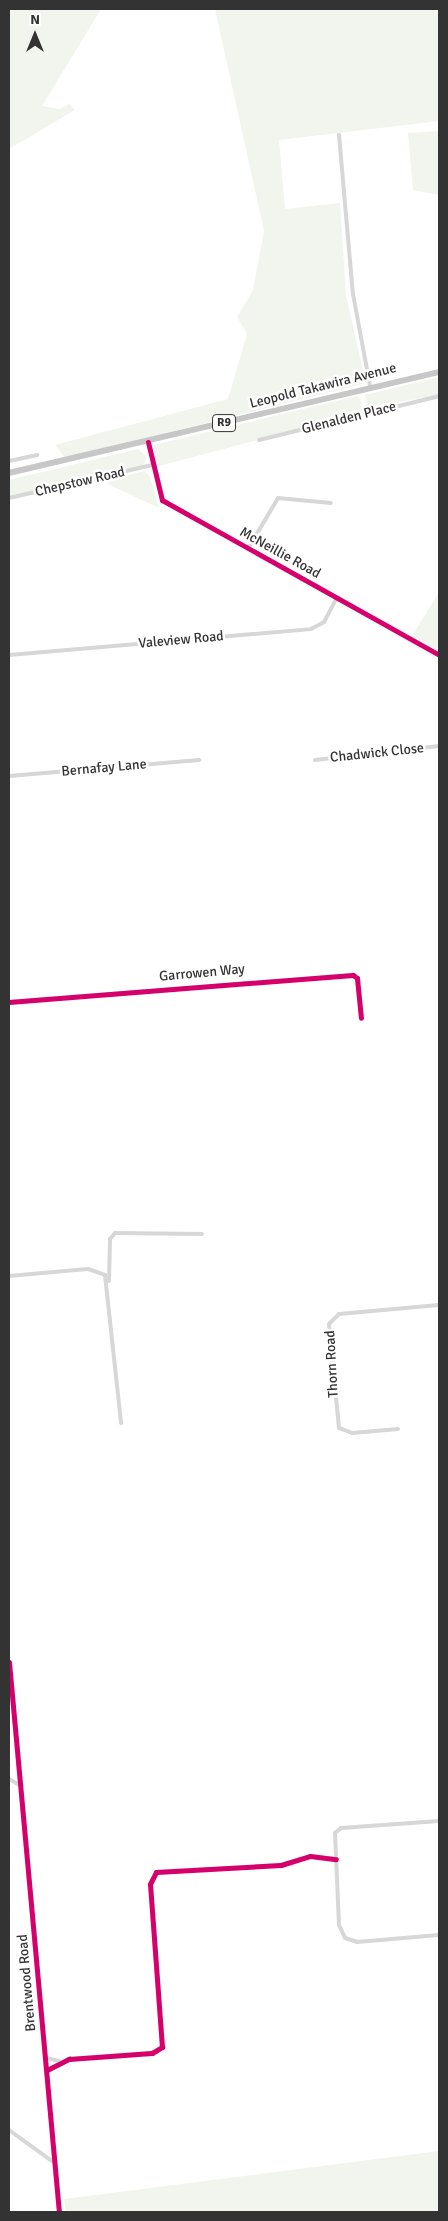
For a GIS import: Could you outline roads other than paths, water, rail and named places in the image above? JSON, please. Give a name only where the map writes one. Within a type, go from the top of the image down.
[{"type":"highway","name":"Leopold Takawira Avenue","points":[[9,473],[148,442],[370,386],[439,372]]},
{"type":"street","points":[[339,134],[353,294],[370,386]]},
{"type":"street","name":"Glenalden Place","points":[[259,440],[439,396]]},
{"type":"street","name":"McNeillie Road","points":[[148,442],[152,465],[162,500],[439,655]]},
{"type":"street","points":[[9,461],[37,455]]},
{"type":"street","name":"Chepstow Road","points":[[9,498],[152,465]]},
{"type":"street","points":[[248,549],[278,498],[331,504]]},
{"type":"street","name":"Valeview Road","points":[[9,656],[311,629],[324,622],[337,598]]},
{"type":"street","name":"Chadwick Close","points":[[315,760],[439,746]]},
{"type":"street","name":"Bernafay Lane","points":[[9,776],[199,760]]},
{"type":"street","name":"Garrowen Way","points":[[9,1002],[353,975],[358,978],[361,1018]]},
{"type":"street","points":[[121,1423],[109,1284],[110,1239],[115,1233],[202,1234]]},
{"type":"street","points":[[9,1276],[92,1269],[105,1275],[109,1284]]},
{"type":"street","name":"Thorn Road","points":[[398,1429],[352,1433],[337,1425],[329,1324],[339,1314],[439,1305]]},
{"type":"street","name":"Brentwood Road","points":[[9,1662],[59,2212]]},
{"type":"street","points":[[9,1779],[21,1786]]},
{"type":"street","points":[[439,1821],[341,1828],[335,1833],[339,1925],[347,1940],[439,1935]]},
{"type":"street","points":[[46,2058],[59,2061],[152,2053],[163,2044],[150,1884],[156,1872],[281,1865],[310,1856],[336,1859]]},
{"type":"street","points":[[46,2070],[59,2061]]},
{"type":"street","points":[[9,2130],[53,2162]]}]
